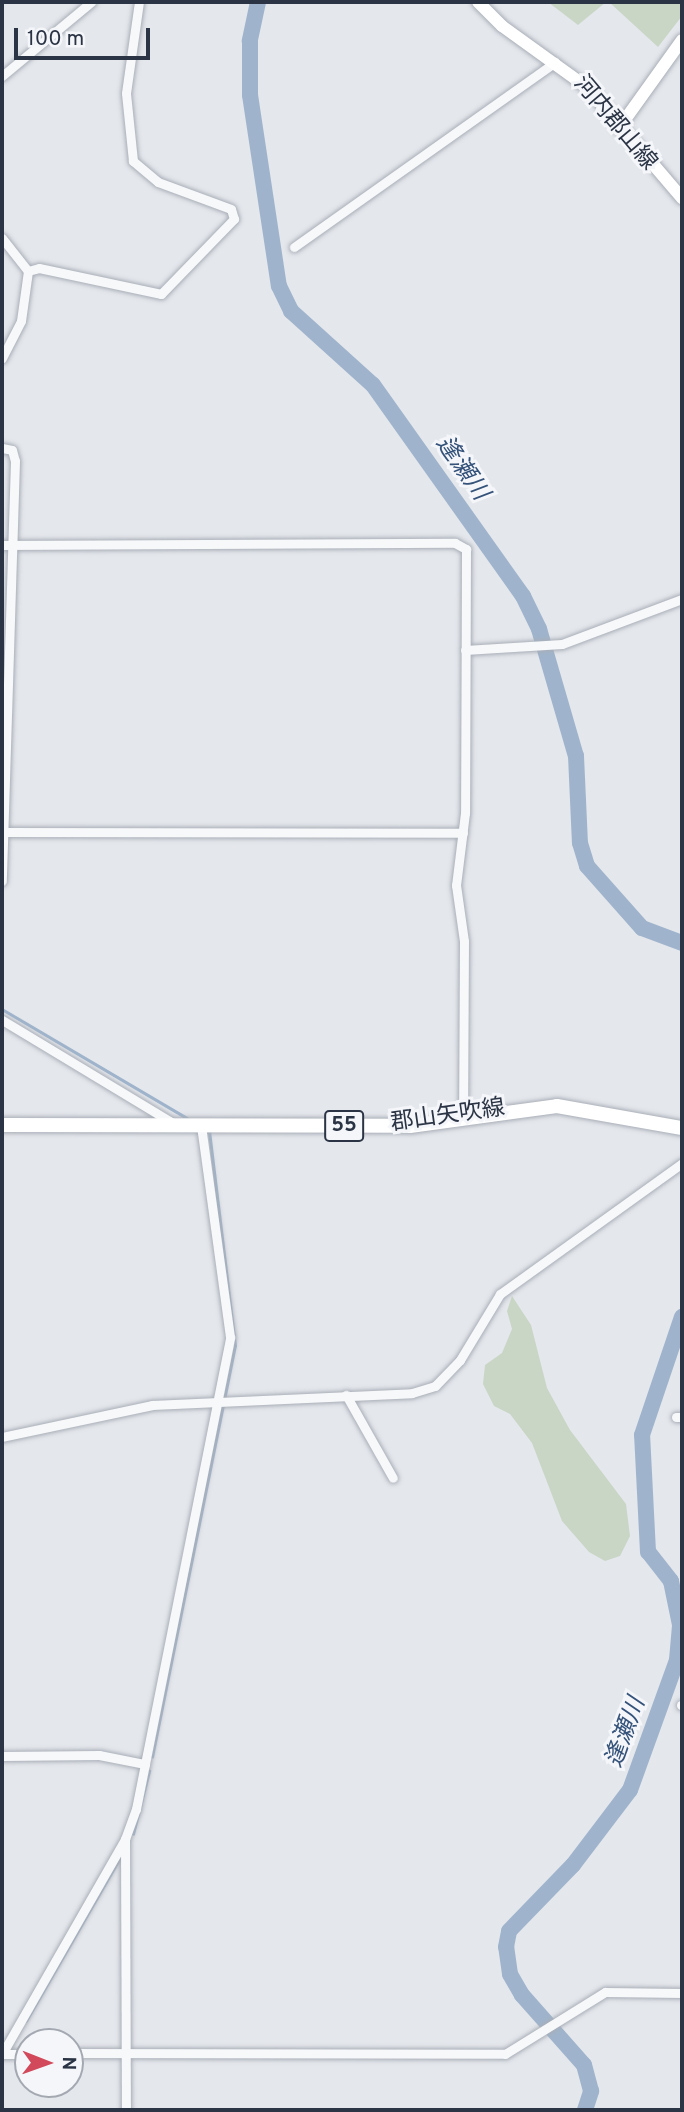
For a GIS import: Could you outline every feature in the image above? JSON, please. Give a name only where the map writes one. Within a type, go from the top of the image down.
[{"type":"main road","name":"河内郡山線","points":[[478,2],[502,26],[556,61],[682,198]]},
{"type":"main road","points":[[620,128],[682,40]]},
{"type":"main road","name":"郡山矢吹線","points":[[2,1125],[411,1126],[557,1106],[682,1128]]},
{"type":"street","points":[[2,76],[92,2]]},
{"type":"street","points":[[27,271],[39,268],[161,294],[234,219],[231,209],[158,182],[133,161],[126,93],[139,2]]},
{"type":"street","points":[[294,247],[556,61]]},
{"type":"street","points":[[2,238],[27,271],[22,321],[2,358]]},
{"type":"street","points":[[2,448],[15,456],[7,832],[2,881]]},
{"type":"street","points":[[2,545],[459,544],[467,553],[463,832],[456,885],[464,941],[463,1118]]},
{"type":"street","points":[[465,650],[562,644],[682,599]]},
{"type":"street","points":[[7,832],[463,832]]},
{"type":"street","points":[[2,1020],[176,1125]]},
{"type":"street","points":[[2,2054],[125,1839],[145,1764],[230,1337],[201,1125]]},
{"type":"street","points":[[2,1437],[152,1405],[219,1398],[412,1393],[435,1386],[460,1360],[500,1294],[682,1163]]},
{"type":"street","points":[[346,1395],[393,1478]]},
{"type":"street","points":[[2,1756],[99,1755],[145,1764]]},
{"type":"street","points":[[125,1839],[126,2110]]},
{"type":"street","points":[[84,2053],[495,2055],[533,2037],[605,1992],[682,1993]]},
{"type":"green space","points":[[548,2],[606,2],[578,25]]},
{"type":"green space","points":[[609,2],[682,2],[682,16],[658,47]]},
{"type":"green space","points":[[512,1296],[531,1325],[547,1388],[570,1430],[626,1504],[630,1536],[620,1556],[605,1561],[589,1552],[562,1521],[532,1443],[510,1414],[494,1406],[483,1384],[485,1365],[502,1353],[512,1329],[507,1311]]},
{"type":"waterway","name":"逢瀬川","points":[[258,2],[250,41],[250,95],[279,286],[291,311],[373,385],[523,596],[539,629],[576,756],[580,843],[587,866],[642,928],[682,943]]},
{"type":"waterway","points":[[2,1009],[189,1119]]},
{"type":"waterway","points":[[152,1757],[235,1346],[209,1132]]},
{"type":"waterway","name":"逢瀬川","points":[[585,2110],[591,2091],[584,2065],[522,1995],[510,1974],[506,1947],[509,1931],[573,1865],[630,1790],[677,1660],[680,1625],[671,1581],[648,1552],[642,1435],[682,1317]]},
{"type":"waterway","points":[[133,1834],[149,1771]]},
{"type":"waterway","points":[[26,2021],[122,1854]]}]
